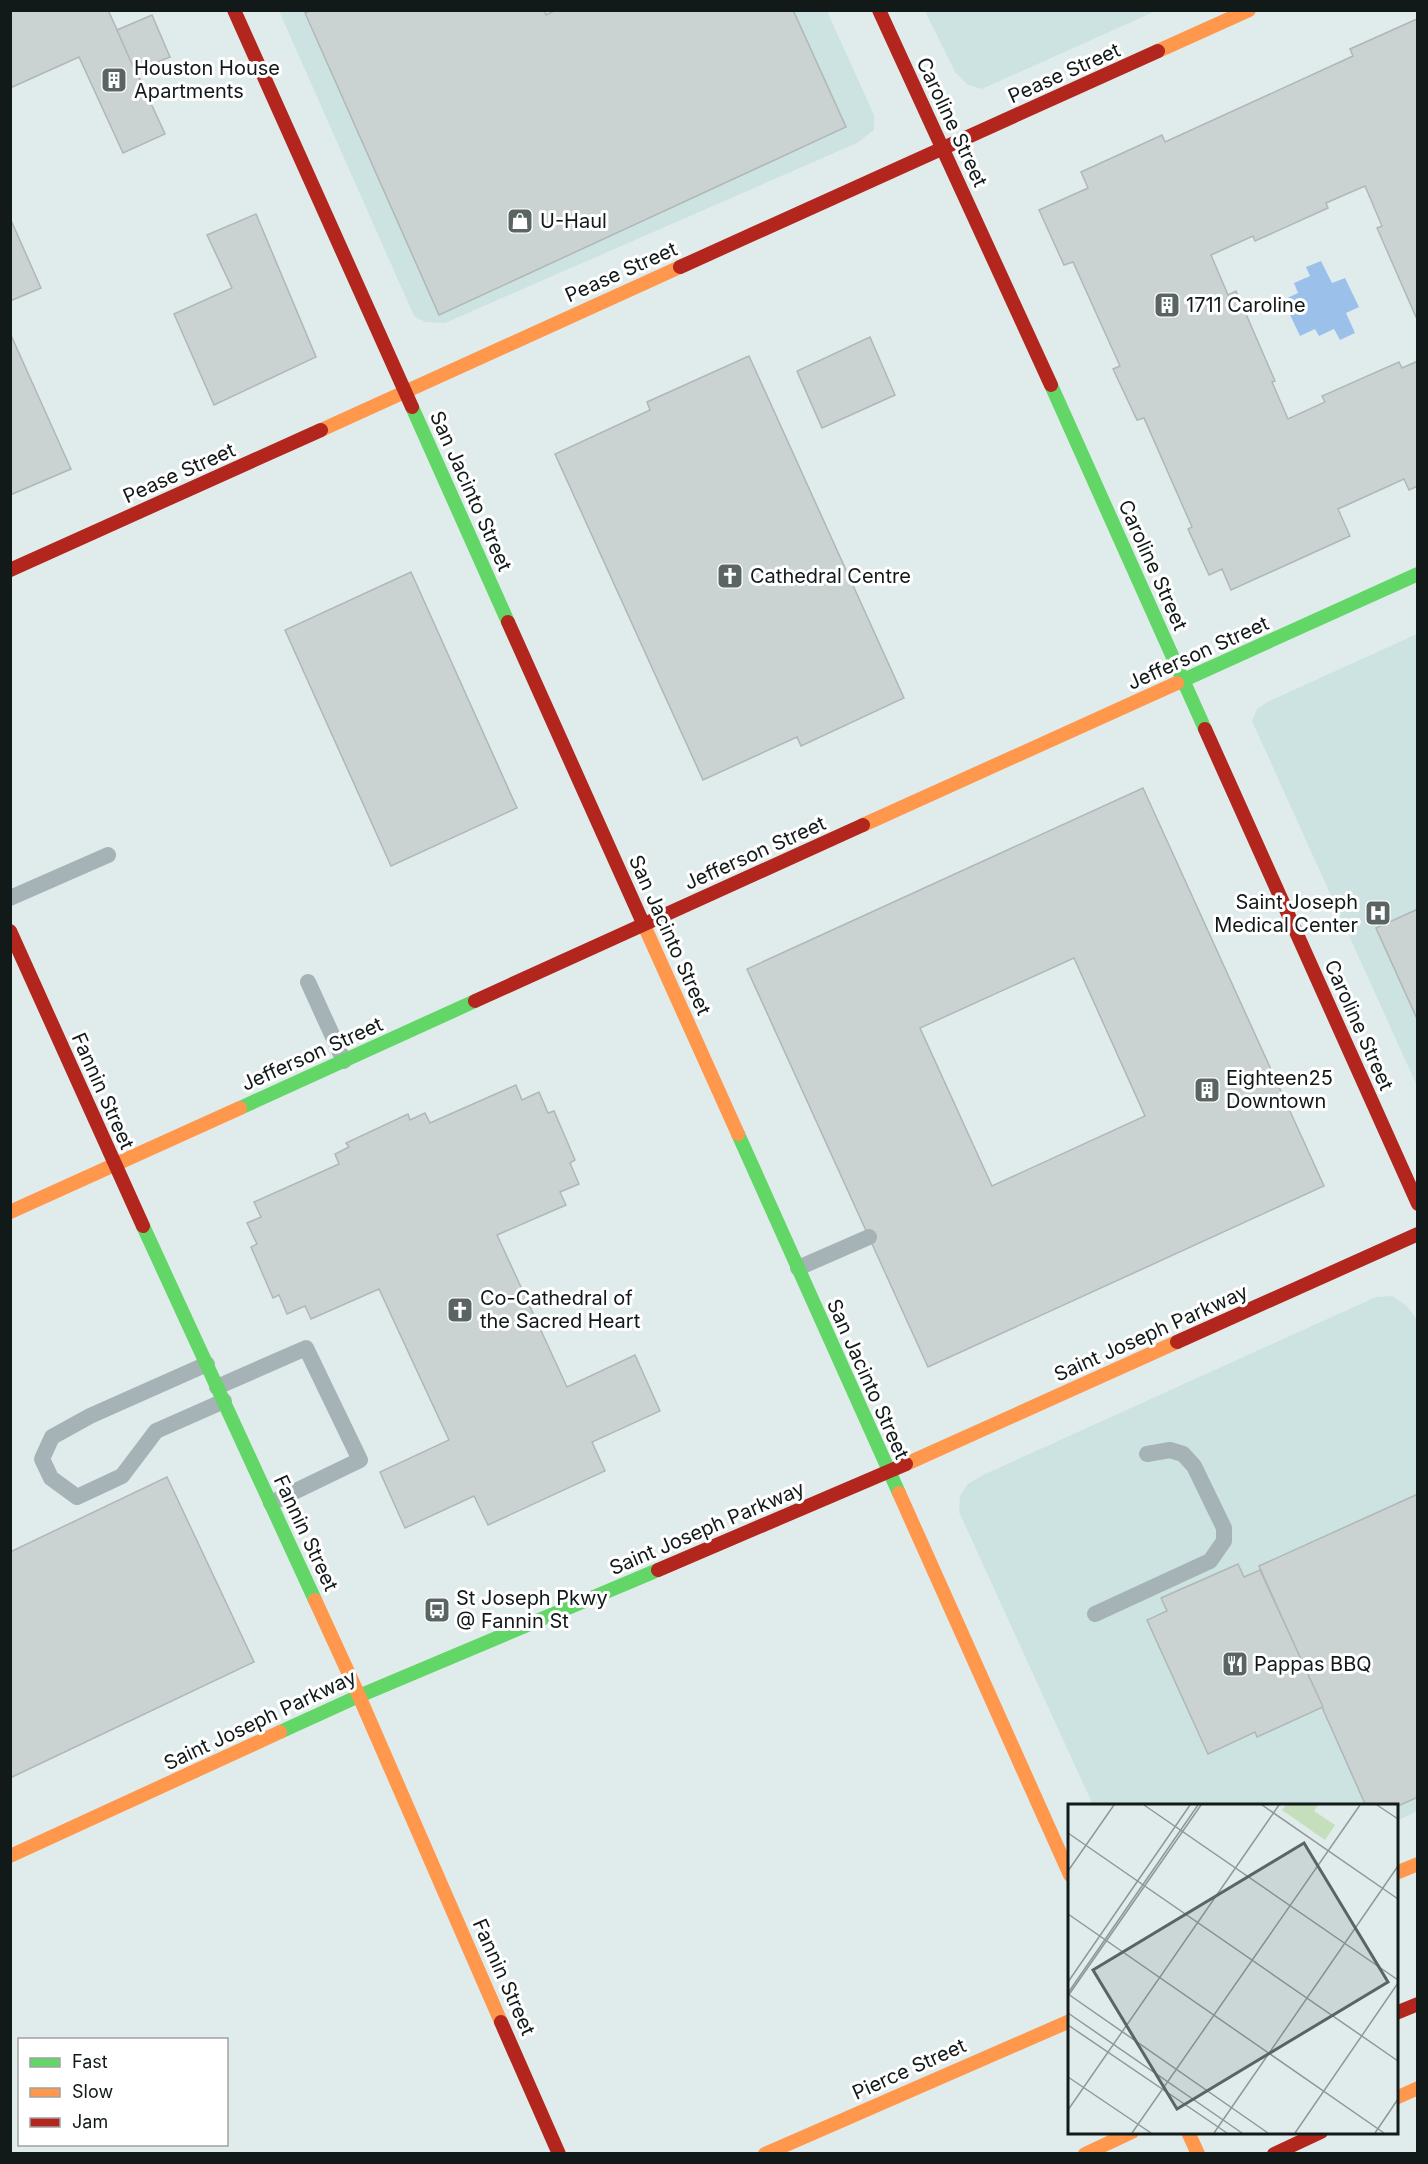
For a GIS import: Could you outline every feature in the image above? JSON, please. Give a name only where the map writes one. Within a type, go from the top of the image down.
[{"type":"main road","name":"San Jacinto Street","points":[[234,10],[1068,1871]]},
{"type":"main road","name":"Caroline Street","points":[[879,10],[1184,680],[1418,1204]]},
{"type":"main road","name":"Pease Street","points":[[10,570],[1249,10]]},
{"type":"main road","name":"Jefferson Street","points":[[10,1212],[1418,574]]},
{"type":"main road","name":"Fannin Street","points":[[10,931],[359,1696],[560,2154]]},
{"type":"main road","name":"Saint Joseph Parkway","points":[[10,1856],[359,1696],[889,1472],[1418,1234]]},
{"type":"main road","points":[[1398,1873],[1418,1864]]},
{"type":"main road","points":[[1398,2012],[1418,2004]]},
{"type":"main road","name":"Pierce Street","points":[[765,2154],[1068,2022]]},
{"type":"main road","points":[[1398,2097],[1418,2088]]},
{"type":"main road","points":[[1085,2154],[1129,2134]]},
{"type":"main road","points":[[1188,2134],[1198,2154]]},
{"type":"main road","points":[[1274,2154],[1319,2134]]},
{"type":"lane","points":[[10,898],[108,855]]},
{"type":"lane","points":[[308,982],[344,1061]]},
{"type":"lane","points":[[798,1269],[869,1237]]},
{"type":"lane","points":[[207,1364],[90,1416],[52,1437],[42,1459],[46,1469],[51,1478],[77,1497],[122,1476],[156,1431],[306,1348],[360,1460],[271,1503]]},
{"type":"lane","points":[[1095,1614],[1210,1561],[1224,1541],[1224,1528],[1194,1466],[1183,1454],[1170,1450],[1147,1454]]},
{"type":"shaded area","name":"U-Haul","points":[[279,11],[827,11],[874,115],[874,130],[857,143],[445,323],[425,322],[414,316]]},
{"type":"shaded area","points":[[925,11],[1156,11],[982,89],[968,85],[955,72]]},
{"type":"shaded area","name":"Saint Joseph Medical Center","points":[[1417,634],[1417,1086],[1252,721],[1257,709],[1267,702]]},
{"type":"shaded area","points":[[1392,1296],[1406,1305],[1418,1321],[1417,1811],[1398,1820],[1398,1804],[1093,1804],[959,1512],[960,1496],[968,1484],[983,1475],[1376,1297]]},
{"type":"water","points":[[1321,261],[1332,283],[1345,278],[1359,307],[1346,313],[1355,333],[1340,340],[1334,329],[1319,336],[1315,329],[1300,336],[1283,300],[1298,293],[1294,283],[1310,276],[1306,267]]},
{"type":"building","name":"Houston House Apartments","points":[[10,10],[108,10],[165,134],[123,153],[79,57],[10,88]]},
{"type":"building","name":"U-Haul","points":[[312,10],[544,10],[546,15],[556,10],[793,10],[846,127],[439,315],[305,13]]},
{"type":"building","points":[[152,15],[170,57],[135,71],[117,30]]},
{"type":"building","name":"1711 Caroline","points":[[1417,19],[1418,316],[1416,317],[1377,228],[1382,226],[1365,186],[1326,203],[1328,208],[1255,241],[1253,236],[1211,255],[1228,295],[1236,291],[1275,381],[1272,382],[1288,419],[1325,402],[1322,396],[1399,362],[1402,368],[1418,361],[1418,486],[1409,490],[1404,479],[1338,509],[1350,536],[1231,590],[1222,569],[1209,575],[1188,529],[1192,527],[1144,418],[1137,420],[1113,369],[1120,366],[1073,262],[1064,265],[1039,210],[1088,188],[1081,172],[1162,135],[1165,142],[1353,56],[1350,49]]},
{"type":"building","points":[[256,214],[316,357],[214,405],[174,314],[232,288],[207,235]]},
{"type":"building","points":[[10,218],[41,288],[10,301]]},
{"type":"building","points":[[10,333],[71,469],[10,495]]},
{"type":"building","points":[[870,337],[895,395],[822,428],[797,371]]},
{"type":"building","name":"Cathedral Centre","points":[[749,356],[904,698],[801,746],[797,737],[703,780],[555,454],[650,410],[647,402]]},
{"type":"building","points":[[411,572],[517,808],[391,866],[285,630]]},
{"type":"building","name":"Eighteen25 Downtown","points":[[1143,788],[1324,1186],[928,1367],[747,969]],"holes":[[[1074,958],[1145,1116],[992,1186],[920,1028]]]},
{"type":"building","points":[[1418,909],[1418,1021],[1376,928]]},
{"type":"building","name":"Co-Cathedral of the Sacred Heart","points":[[516,1085],[522,1100],[539,1092],[548,1113],[554,1111],[575,1160],[570,1163],[579,1184],[560,1192],[566,1205],[497,1235],[567,1387],[635,1355],[660,1411],[592,1442],[605,1471],[488,1525],[474,1496],[405,1528],[380,1472],[449,1440],[379,1289],[311,1319],[305,1306],[287,1314],[279,1295],[273,1298],[251,1247],[257,1244],[247,1223],[261,1217],[254,1202],[339,1164],[335,1154],[349,1147],[346,1143],[408,1114],[410,1120],[425,1113],[430,1123]]},
{"type":"building","points":[[167,1477],[254,1662],[10,1778],[10,1552]]},
{"type":"building","points":[[1418,1494],[1418,1797],[1398,1806],[1398,1804],[1365,1804],[1259,1566]]},
{"type":"building","name":"Pappas BBQ","points":[[1238,1564],[1244,1577],[1260,1570],[1323,1707],[1257,1737],[1255,1732],[1208,1754],[1147,1620],[1167,1611],[1161,1598]]},
{"type":"traffic: fast","points":[[1051,385],[1205,729]]},
{"type":"traffic: fast","points":[[412,407],[508,622]]},
{"type":"traffic: fast","points":[[1177,683],[1418,574]]},
{"type":"traffic: fast","points":[[240,1108],[475,1001]]},
{"type":"traffic: fast","points":[[738,1134],[899,1493]]},
{"type":"traffic: fast","points":[[143,1226],[315,1600]]},
{"type":"traffic: fast","points":[[280,1732],[359,1696],[658,1570]]},
{"type":"traffic: slow","points":[[1158,51],[1249,10]]},
{"type":"traffic: slow","points":[[321,430],[680,267]]},
{"type":"traffic: slow","points":[[863,825],[1177,683]]},
{"type":"traffic: slow","points":[[643,923],[738,1134]]},
{"type":"traffic: slow","points":[[10,1212],[240,1108]]},
{"type":"traffic: slow","points":[[906,1464],[1177,1342]]},
{"type":"traffic: slow","points":[[899,1493],[1068,1871]]},
{"type":"traffic: slow","points":[[315,1600],[501,2022]]},
{"type":"traffic: slow","points":[[10,1856],[280,1732]]},
{"type":"traffic: slow","points":[[1398,1872],[1418,1864]]},
{"type":"traffic: slow","points":[[765,2154],[1068,2022]]},
{"type":"traffic: slow","points":[[1398,2097],[1418,2088]]},
{"type":"traffic: slow","points":[[1085,2154],[1128,2134]]},
{"type":"traffic: slow","points":[[1189,2134],[1198,2154]]},
{"type":"traffic: jam","points":[[234,10],[412,407]]},
{"type":"traffic: jam","points":[[879,10],[1051,385]]},
{"type":"traffic: jam","points":[[680,267],[1158,51]]},
{"type":"traffic: jam","points":[[10,570],[321,430]]},
{"type":"traffic: jam","points":[[508,622],[643,923]]},
{"type":"traffic: jam","points":[[1205,729],[1418,1204]]},
{"type":"traffic: jam","points":[[475,1001],[863,825]]},
{"type":"traffic: jam","points":[[10,931],[143,1226]]},
{"type":"traffic: jam","points":[[1177,1342],[1418,1234]]},
{"type":"traffic: jam","points":[[658,1570],[906,1464]]},
{"type":"traffic: jam","points":[[1398,2012],[1418,2004]]},
{"type":"traffic: jam","points":[[501,2022],[559,2154]]},
{"type":"traffic: jam","points":[[1274,2154],[1317,2134]]},
{"type":"place","name":"Houston House Apartments","points":[[114,80]]},
{"type":"place","name":"U-Haul","points":[[520,221]]},
{"type":"place","name":"1711 Caroline","points":[[1167,305]]},
{"type":"place","name":"Cathedral Centre","points":[[730,576]]},
{"type":"place","name":"Saint Joseph Medical Center","points":[[1378,913]]},
{"type":"place","name":"Eighteen25 Downtown","points":[[1207,1090]]},
{"type":"place","name":"Co-Cathedral of the Sacred Heart","points":[[460,1310]]},
{"type":"place","name":"St Joseph Pkwy @ Fannin St","points":[[437,1610]]},
{"type":"place","name":"Pappas BBQ","points":[[1235,1664]]}]
